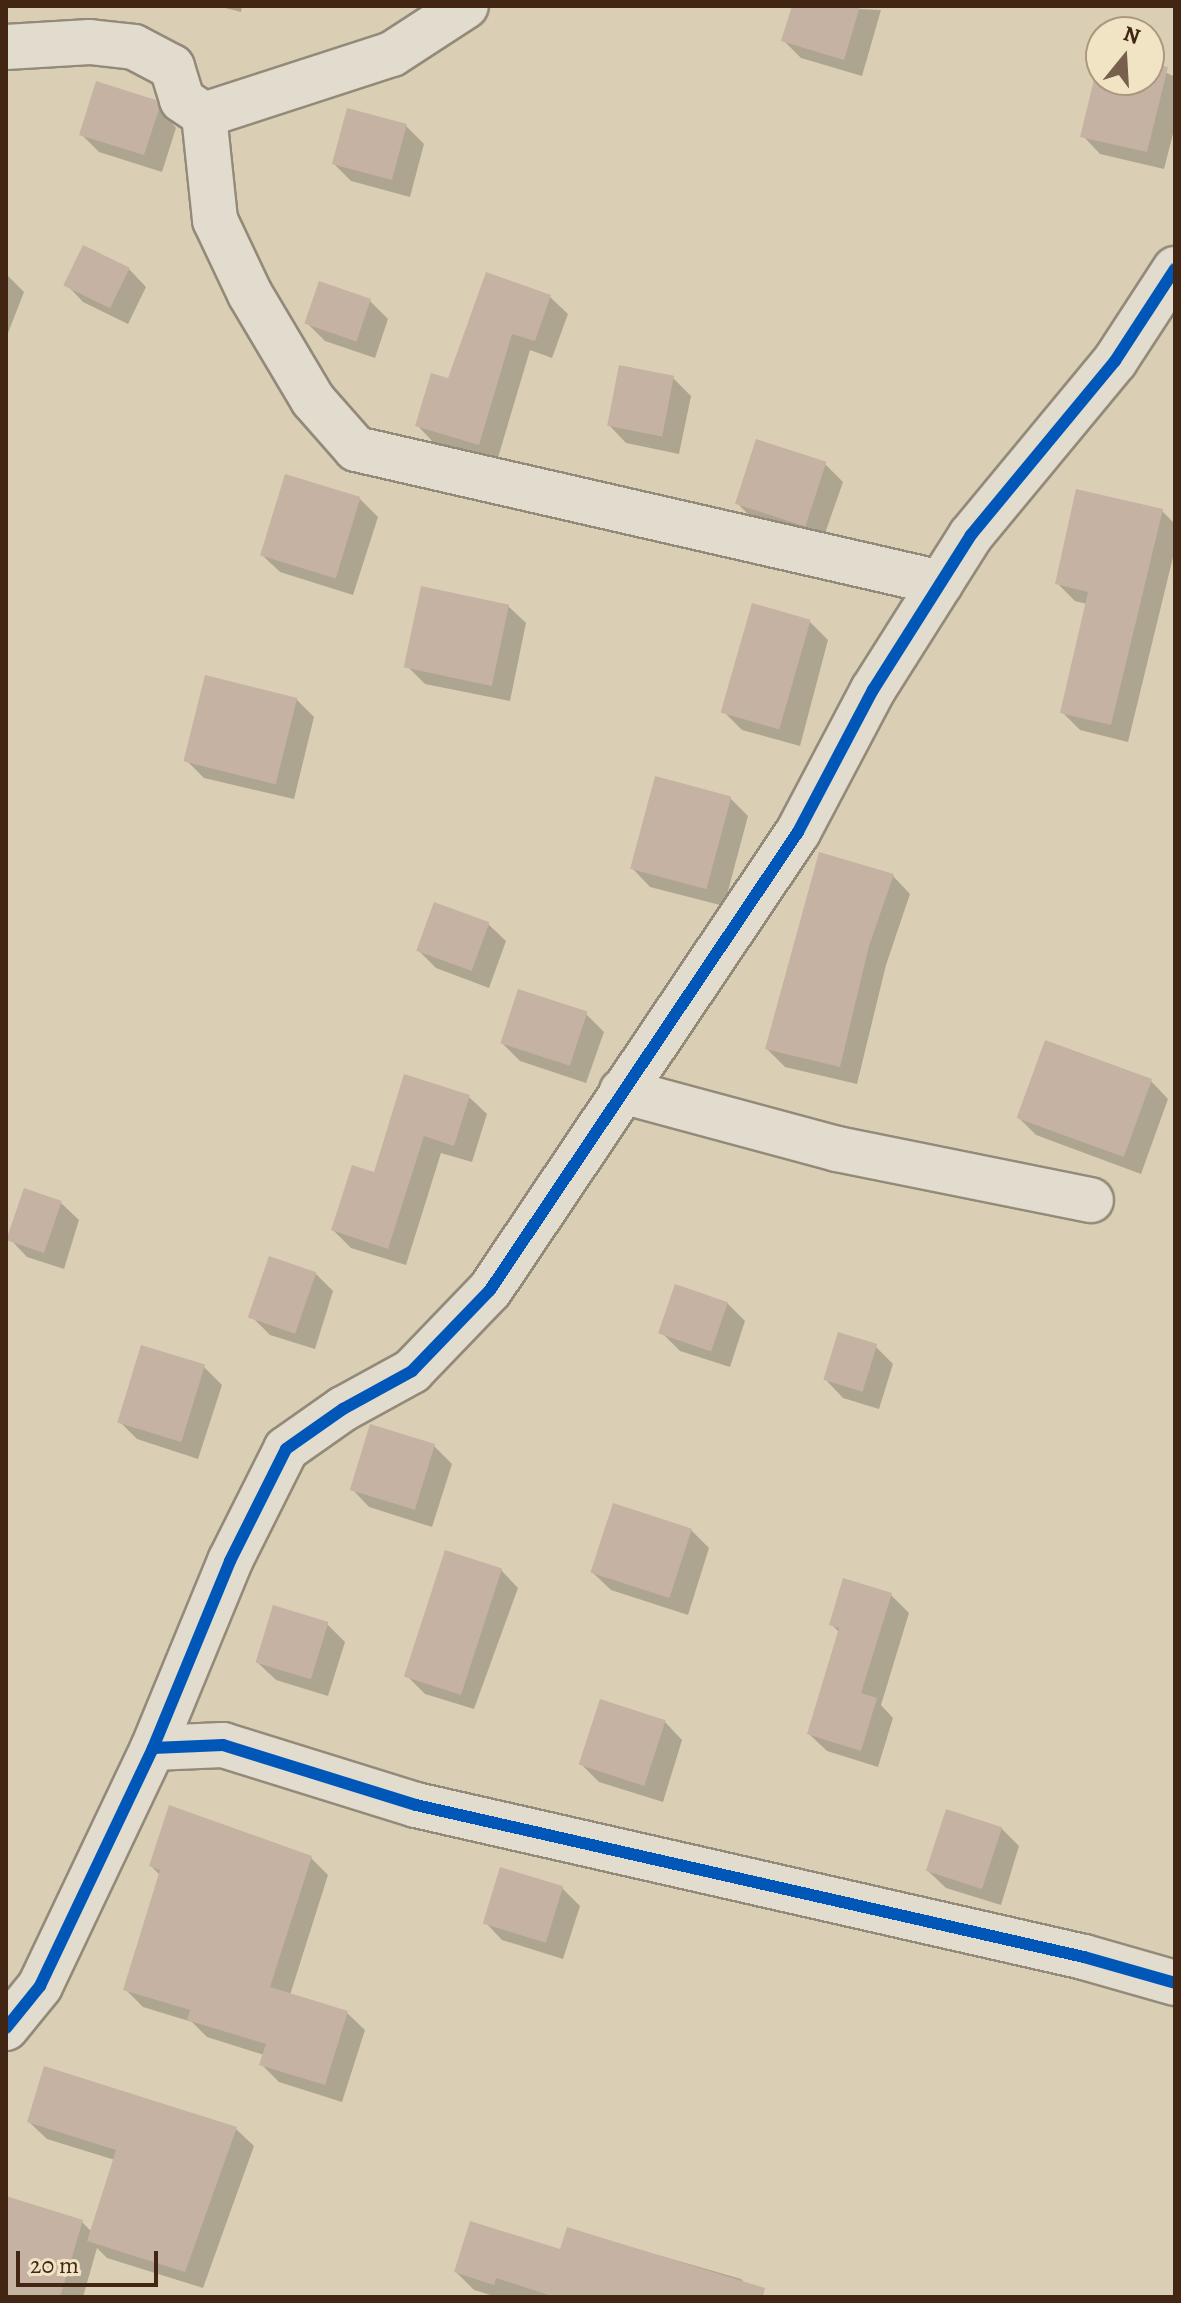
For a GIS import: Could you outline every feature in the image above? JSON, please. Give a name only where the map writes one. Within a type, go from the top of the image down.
[{"type":"street","points":[[204,115],[392,54],[466,6]]},
{"type":"street","points":[[6,47],[90,42],[134,47],[172,67],[182,100],[204,115],[215,220],[250,294],[313,400],[356,449],[941,583]]},
{"type":"street","points":[[6,2028],[40,1986],[153,1748],[230,1561],[286,1449],[343,1409],[412,1371],[490,1290],[798,832],[873,690],[971,535],[1115,361],[1175,269]]},
{"type":"street","points":[[622,1091],[837,1149],[1091,1200]]},
{"type":"street","points":[[153,1748],[223,1745],[416,1805],[1084,1957],[1175,1983]]},
{"type":"building","points":[[792,6],[860,6],[844,60],[781,41]]},
{"type":"building","points":[[96,81],[156,100],[159,109],[144,155],[79,135]]},
{"type":"building","points":[[1090,96],[1161,96],[1147,152],[1080,137]]},
{"type":"building","points":[[347,108],[407,124],[392,180],[332,164]]},
{"type":"building","points":[[83,245],[130,268],[110,308],[63,285]]},
{"type":"building","points":[[486,272],[551,295],[535,341],[512,334],[479,445],[415,426],[431,373],[448,378]]},
{"type":"building","points":[[319,281],[371,299],[356,341],[304,324]]},
{"type":"building","points":[[619,365],[674,376],[662,437],[607,426]]},
{"type":"building","points":[[756,439],[826,462],[805,527],[735,504]]},
{"type":"building","points":[[285,474],[361,497],[336,578],[260,555]]},
{"type":"building","points":[[1076,489],[1163,509],[1111,725],[1060,713],[1088,592],[1055,584]]},
{"type":"building","points":[[421,586],[509,605],[492,686],[404,667]]},
{"type":"building","points":[[752,603],[811,620],[779,729],[721,713]]},
{"type":"building","points":[[205,675],[297,698],[276,784],[183,761]]},
{"type":"building","points":[[655,776],[731,796],[706,889],[630,869]]},
{"type":"building","points":[[819,852],[894,874],[869,946],[840,1067],[765,1049]]},
{"type":"building","points":[[434,902],[489,922],[472,971],[416,951]]},
{"type":"building","points":[[518,989],[587,1012],[570,1066],[500,1043]]},
{"type":"building","points":[[1045,1040],[1152,1079],[1124,1157],[1017,1118]]},
{"type":"building","points":[[404,1074],[470,1095],[454,1146],[424,1136],[388,1249],[331,1230],[352,1165],[374,1172]]},
{"type":"building","points":[[24,1188],[62,1201],[44,1253],[6,1240]]},
{"type":"building","points":[[269,1256],[316,1272],[295,1334],[248,1317]]},
{"type":"building","points":[[675,1284],[728,1302],[711,1351],[658,1333]]},
{"type":"building","points":[[838,1332],[877,1344],[863,1392],[823,1380]]},
{"type":"building","points":[[141,1345],[205,1365],[181,1442],[117,1422]]},
{"type":"building","points":[[370,1424],[435,1444],[415,1510],[350,1490]]},
{"type":"building","points":[[613,1503],[692,1529],[669,1598],[590,1572]]},
{"type":"building","points":[[445,1550],[502,1569],[461,1695],[404,1676]]},
{"type":"building","points":[[843,1578],[892,1593],[861,1693],[877,1698],[861,1751],[807,1734],[839,1628],[829,1625]]},
{"type":"building","points":[[273,1605],[328,1622],[311,1679],[255,1662]]},
{"type":"building","points":[[600,1699],[666,1720],[644,1786],[579,1765]]},
{"type":"building","points":[[169,1805],[312,1856],[270,1987],[348,2011],[325,2085],[259,2065],[266,2044],[187,2020],[190,2010],[123,1990],[160,1870],[149,1866]]},
{"type":"building","points":[[946,1809],[1002,1827],[982,1889],[926,1871]]},
{"type":"building","points":[[500,1867],[563,1886],[546,1943],[483,1923]]},
{"type":"building","points":[[44,2066],[237,2127],[185,2272],[87,2241],[116,2150],[27,2122]]},
{"type":"building","points":[[6,2196],[83,2220],[60,2297],[6,2297]]},
{"type":"building","points":[[470,2221],[560,2249],[567,2227],[765,2288],[763,2297],[555,2297],[496,2278],[494,2285],[454,2272]]},
{"type":"cycle path","points":[[153,1748],[230,1561],[286,1449],[343,1409],[412,1371],[490,1290],[798,832],[873,690],[971,535],[1115,361],[1175,269]]},
{"type":"cycle path","points":[[6,2028],[40,1986],[153,1748],[223,1745],[416,1805],[1084,1957],[1175,1983]]}]
